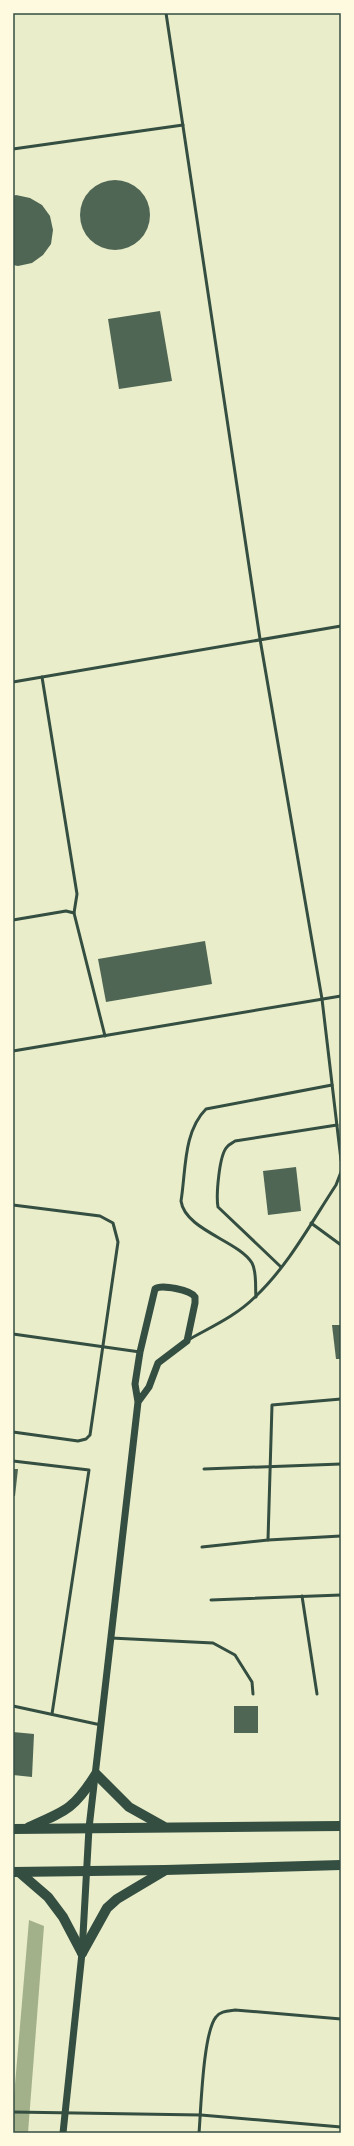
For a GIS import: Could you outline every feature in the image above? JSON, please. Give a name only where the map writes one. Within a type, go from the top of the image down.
[{"type":"main road","points":[[24,1829],[60,1814],[74,1805],[96,1774],[129,1807],[164,1827]]},
{"type":"main road","points":[[13,1829],[341,1826]]},
{"type":"main road","points":[[16,1872],[165,1870],[341,1865]]},
{"type":"main road","points":[[82,1953],[107,1908],[117,1899],[165,1870]]},
{"type":"main road","points":[[16,1872],[48,1897],[63,1917],[82,1953]]},
{"type":"street","points":[[63,2133],[64,2112],[82,1953],[88,1871],[89,1828],[138,1402],[135,1384],[140,1352],[153,1294],[158,1287],[193,1293],[195,1303],[187,1341],[158,1363],[149,1387],[138,1402]]},
{"type":"lane","points":[[166,13],[260,639],[322,999],[341,1160]]},
{"type":"lane","points":[[13,149],[183,125]]},
{"type":"lane","points":[[13,682],[341,626]]},
{"type":"lane","points":[[42,677],[77,894],[74,913],[105,1036]]},
{"type":"lane","points":[[13,920],[66,911],[74,913]]},
{"type":"lane","points":[[13,1051],[341,996]]},
{"type":"lane","points":[[256,1297],[255,1273],[248,1258],[191,1219],[182,1208],[181,1201],[191,1132],[199,1116],[206,1109],[332,1085]]},
{"type":"lane","points":[[281,1266],[218,1207],[216,1199],[222,1156],[226,1147],[235,1141],[337,1125]]},
{"type":"lane","points":[[187,1341],[227,1318],[256,1297],[281,1266],[311,1223],[336,1186],[341,1172]]},
{"type":"lane","points":[[13,1205],[100,1216],[113,1223],[118,1242],[90,1435],[86,1439],[78,1441],[13,1432]]},
{"type":"lane","points":[[311,1223],[341,1245]]},
{"type":"lane","points":[[13,1334],[103,1348],[140,1352]]},
{"type":"lane","points":[[268,1540],[272,1405],[341,1399]]},
{"type":"lane","points":[[13,1461],[90,1470],[52,1714]]},
{"type":"lane","points":[[204,1469],[341,1464]]},
{"type":"lane","points":[[202,1546],[268,1540],[341,1536]]},
{"type":"lane","points":[[211,1600],[341,1595]]},
{"type":"lane","points":[[302,1596],[317,1694]]},
{"type":"lane","points":[[111,1638],[214,1643],[235,1655],[252,1682],[253,1694]]},
{"type":"lane","points":[[13,1706],[101,1725]]},
{"type":"lane","points":[[200,2133],[209,2034],[217,2016],[224,2012],[235,2010],[341,2019]]},
{"type":"lane","points":[[13,2112],[201,2115],[341,2127]]},
{"type":"shaded area","points":[[29,1920],[44,1926],[28,2133],[13,2133],[13,2108]]},
{"type":"building","points":[[115,180],[128,183],[140,190],[147,202],[150,215],[147,228],[140,240],[128,247],[115,250],[102,247],[90,240],[83,228],[80,215],[83,202],[90,190],[102,183]]},
{"type":"building","points":[[16,195],[30,198],[42,205],[50,216],[53,230],[51,244],[43,255],[32,263],[18,266],[13,265],[13,196]]},
{"type":"building","points":[[160,311],[172,381],[119,389],[108,319]]},
{"type":"building","points":[[205,941],[212,984],[106,1002],[98,959]]},
{"type":"building","points":[[296,1167],[301,1211],[268,1215],[263,1171]]},
{"type":"building","points":[[332,1325],[341,1325],[341,1359],[336,1359]]},
{"type":"building","points":[[13,1469],[18,1469],[15,1496],[13,1496]]},
{"type":"building","points":[[234,1706],[258,1706],[258,1733],[234,1733]]},
{"type":"building","points":[[13,1732],[34,1734],[32,1777],[13,1775]]}]
